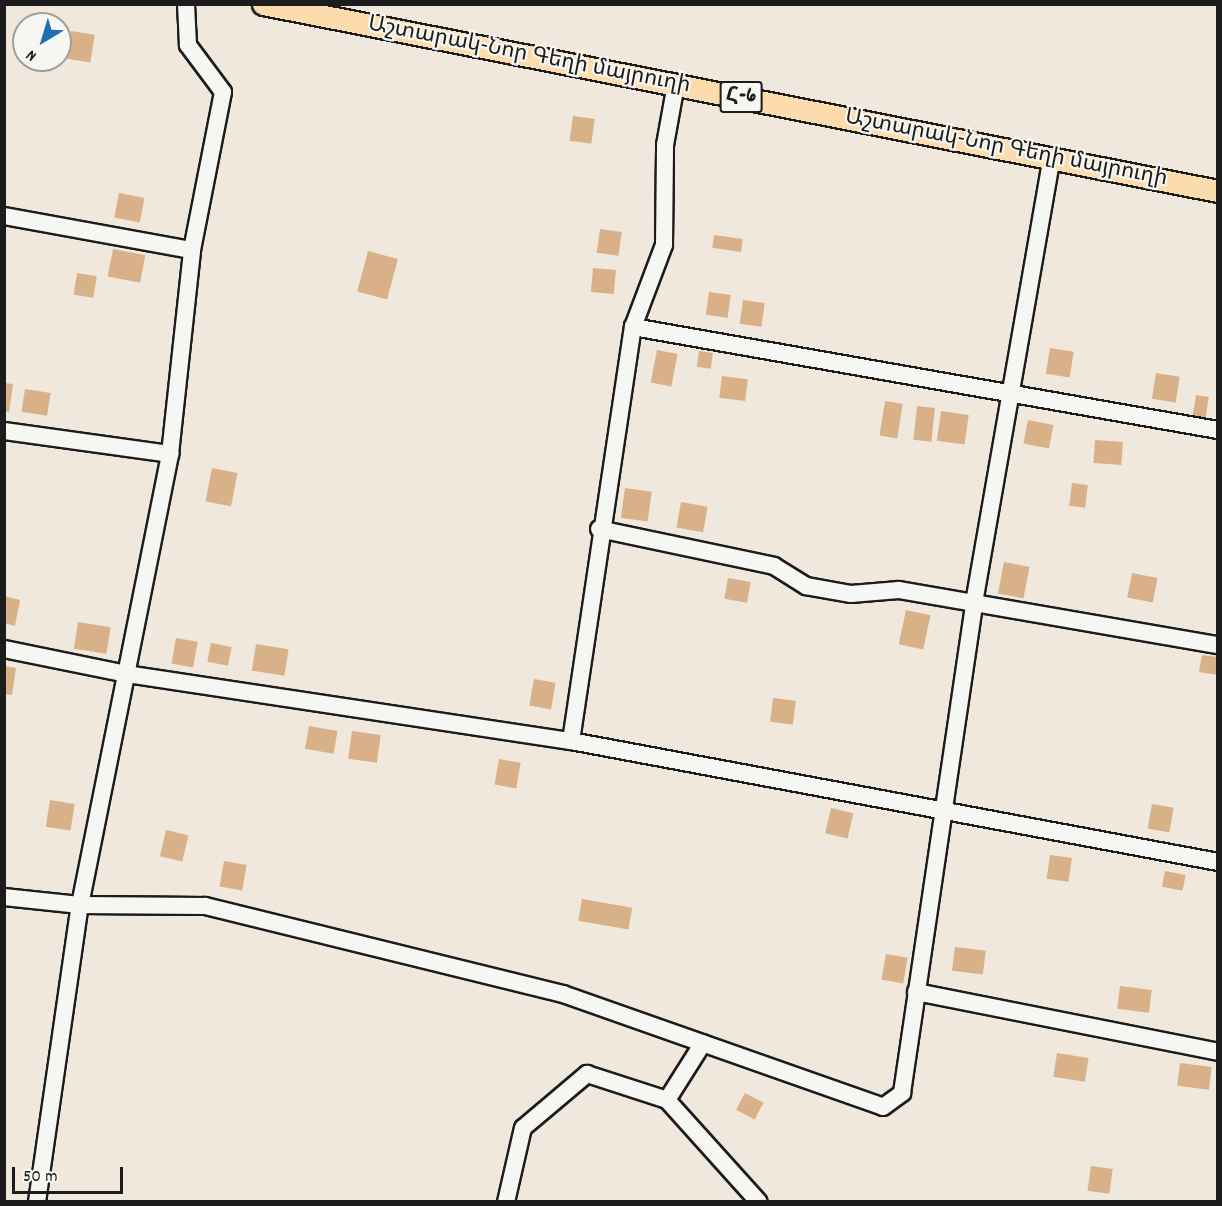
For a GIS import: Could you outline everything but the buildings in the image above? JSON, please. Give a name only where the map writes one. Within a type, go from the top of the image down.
[{"type":"main road","name":"Աշտարակ-Նոր Գեղի մայրուղի","points":[[263,4],[1218,191]]},
{"type":"street","points":[[37,1202],[80,905],[170,454],[192,250],[223,93],[188,45],[186,4]]},
{"type":"street","points":[[571,741],[600,529],[633,327],[664,245],[665,145],[676,84]]},
{"type":"street","points":[[4,897],[80,905],[205,906],[563,994],[883,1107],[902,1093],[946,810],[974,603],[1008,391],[1052,157]]},
{"type":"street","points":[[4,216],[192,250]]},
{"type":"street","points":[[633,327],[1008,391],[1218,430]]},
{"type":"street","points":[[4,431],[170,454]]},
{"type":"street","points":[[600,529],[774,566],[806,586],[851,594],[899,590],[1218,645]]},
{"type":"street","points":[[4,648],[127,674],[571,741],[1218,862]]},
{"type":"street","points":[[916,992],[1218,1052]]},
{"type":"street","points":[[667,1100],[703,1043]]},
{"type":"street","points":[[507,1202],[523,1128],[587,1074],[667,1100],[759,1202]]}]
